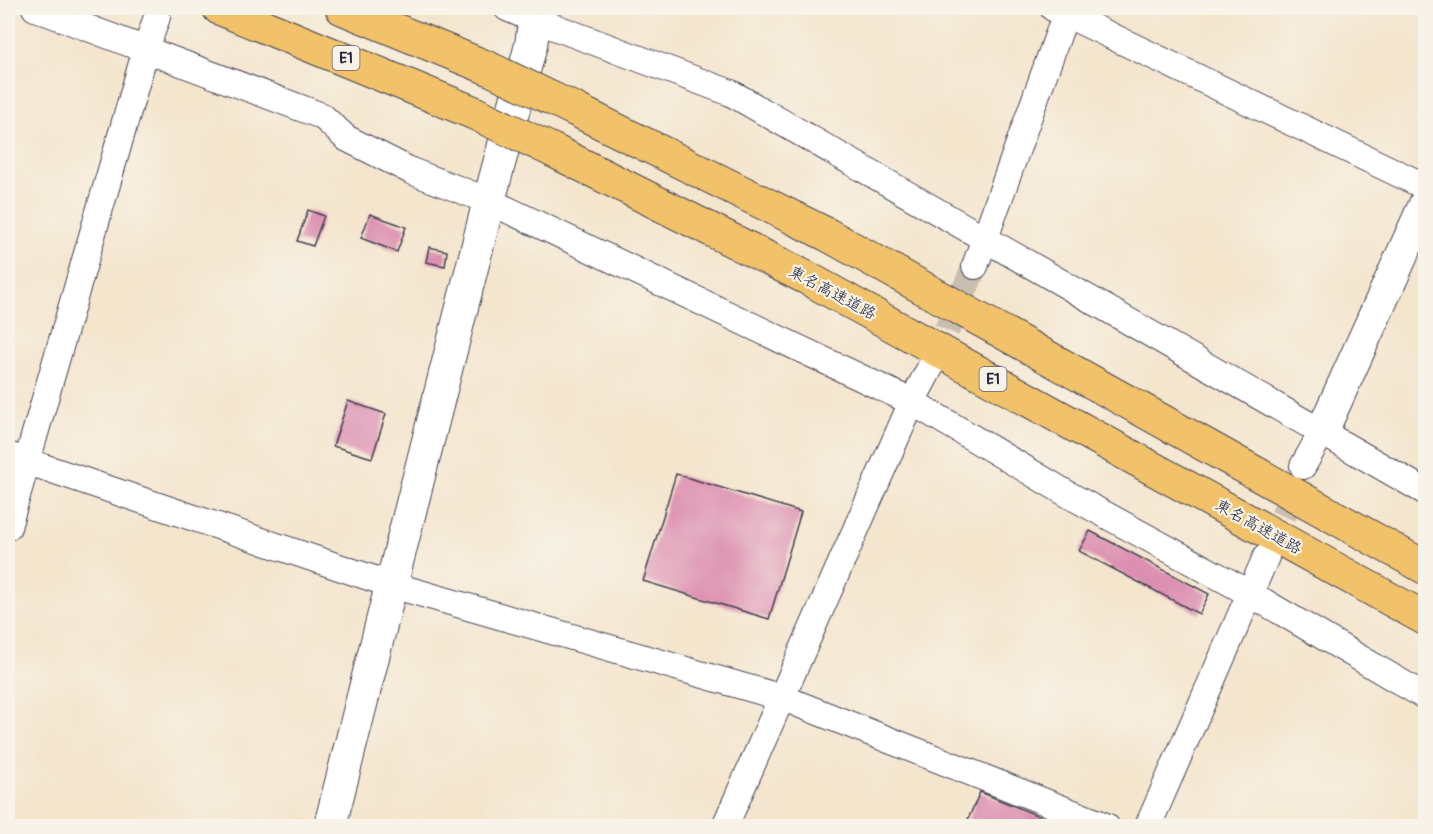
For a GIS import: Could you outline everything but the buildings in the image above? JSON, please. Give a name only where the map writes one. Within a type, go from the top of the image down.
[{"type":"highway","name":"東名高速道路","points":[[219,8],[472,112],[555,151],[817,283],[1425,619]]},
{"type":"highway","points":[[342,8],[488,68],[828,235],[1425,568]]},
{"type":"street","points":[[35,8],[322,116],[346,138],[411,171],[489,201],[912,402],[1071,496],[1249,593],[1425,697]]},
{"type":"street","points":[[975,266],[986,240],[1059,10],[1425,188]]},
{"type":"street","points":[[525,11],[731,93],[1425,492]]},
{"type":"street","points":[[330,826],[531,45],[525,11]]},
{"type":"street","points":[[8,527],[17,458],[157,17]]},
{"type":"street","points":[[1303,466],[1321,434],[1425,202]]},
{"type":"street","points":[[725,826],[912,402],[931,366]]},
{"type":"street","points":[[17,458],[392,585],[783,698],[1106,826]]},
{"type":"street","points":[[1148,826],[1266,557]]},
{"type":"tunnel","points":[[931,366],[975,266]]},
{"type":"tunnel","points":[[1268,552],[1299,478]]}]
